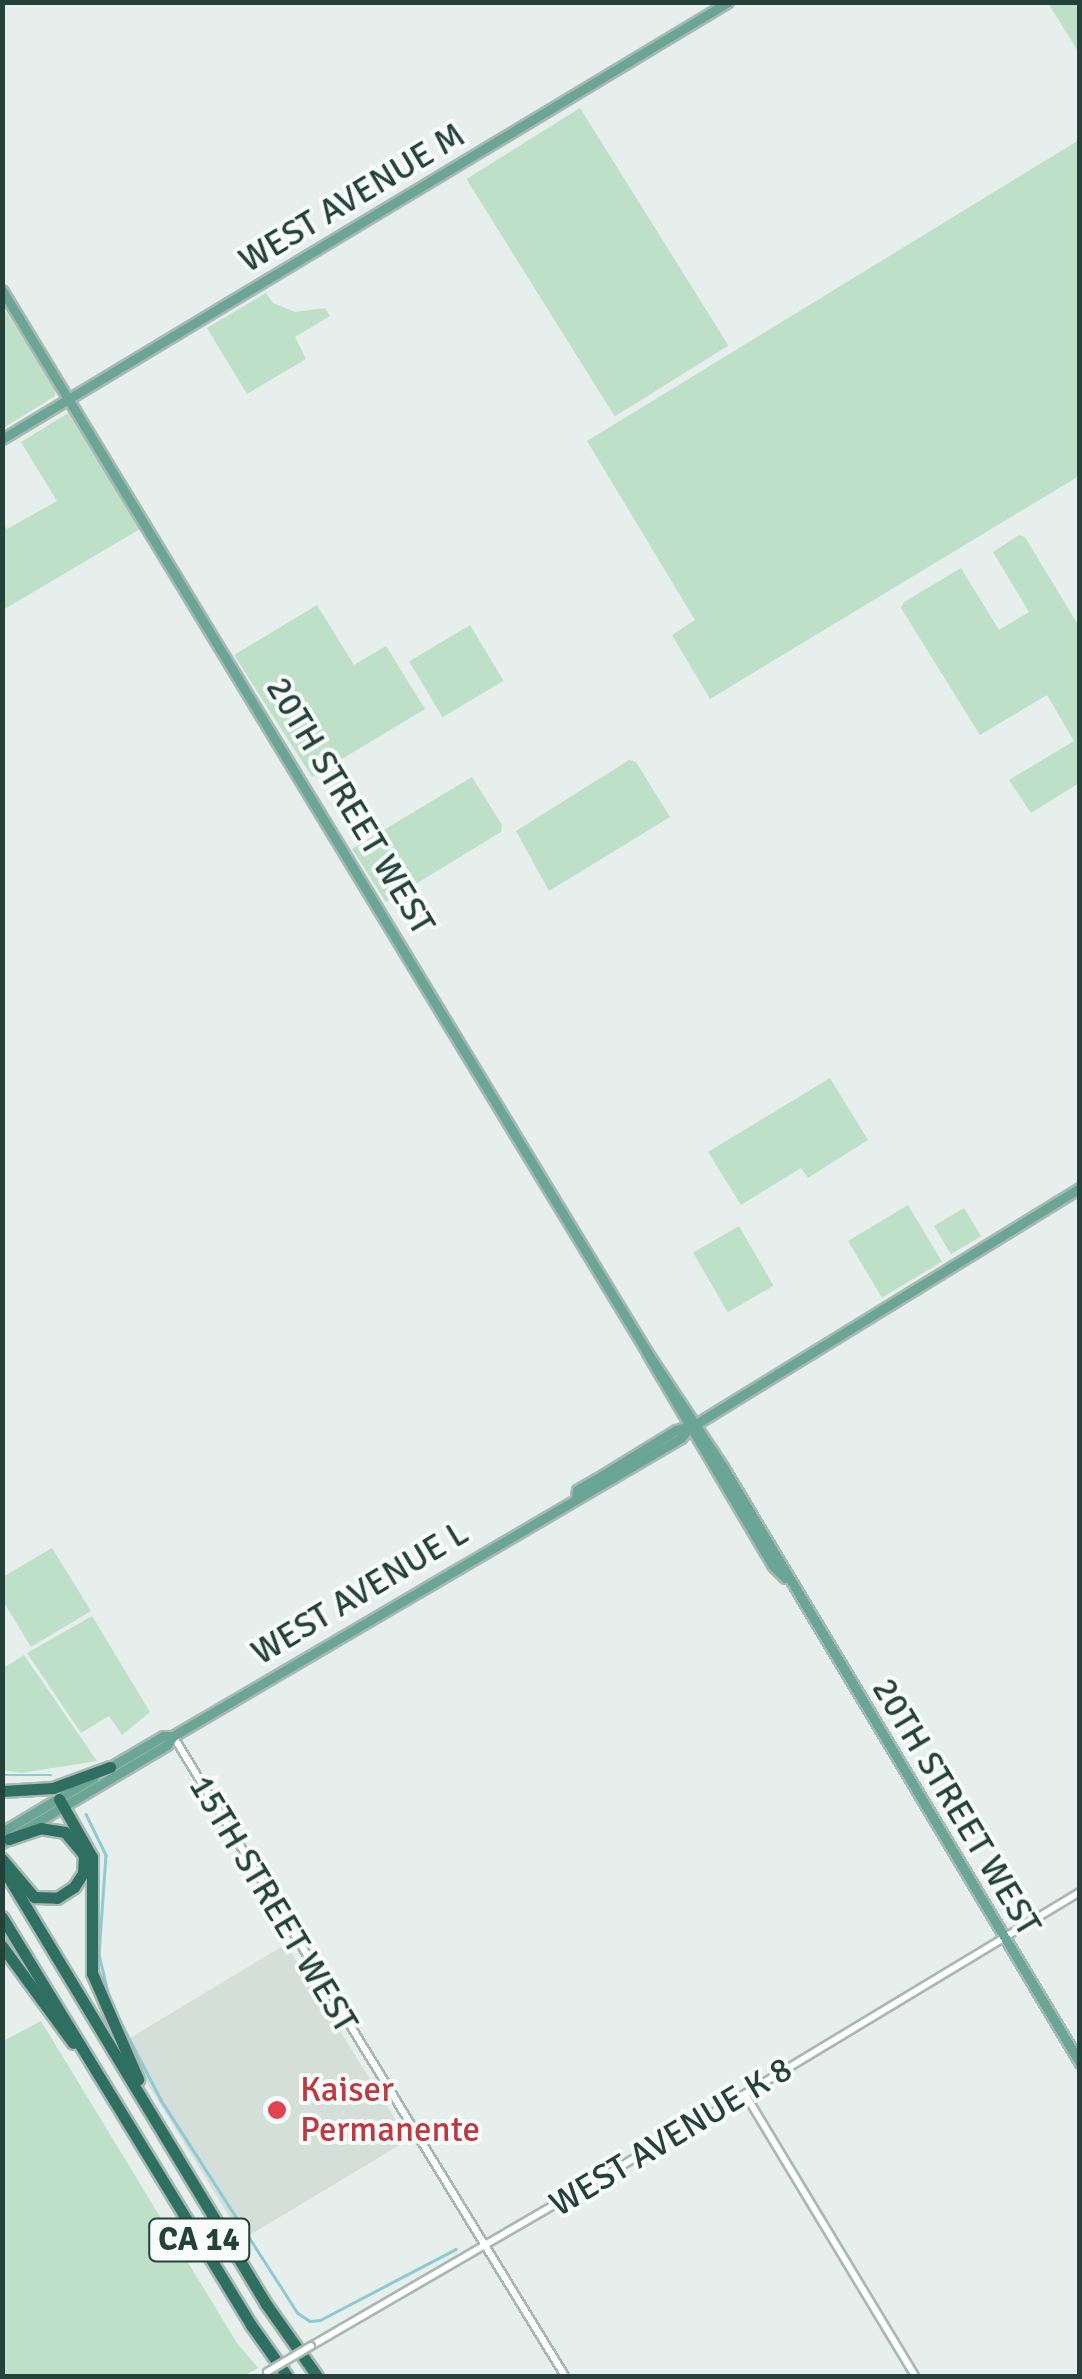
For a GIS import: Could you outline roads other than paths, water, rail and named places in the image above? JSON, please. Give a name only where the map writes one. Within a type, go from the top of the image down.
[{"type":"highway","points":[[2,1791],[53,1788],[110,1767]]},
{"type":"highway","points":[[61,1803],[92,1857],[89,1948],[98,1995],[159,2129]]},
{"type":"highway","points":[[2,1858],[24,1890],[34,1897],[57,1898],[74,1887],[83,1874],[84,1856],[65,1832],[41,1828],[5,1836]]},
{"type":"highway","name":"CA 14","points":[[2,1866],[266,2304],[318,2376]]},
{"type":"highway","name":"CA 14","points":[[2,1917],[251,2325],[287,2376]]},
{"type":"highway","points":[[2,1946],[70,2042],[82,2048]]},
{"type":"main road","name":"WEST AVENUE M","points":[[2,438],[728,2]]},
{"type":"main road","name":"20TH STREET WEST","points":[[2,290],[647,1352],[780,1562],[786,1580],[1080,2063]]},
{"type":"main road","name":"WEST AVENUE L","points":[[5,1836],[167,1745],[173,1736],[576,1496],[681,1438],[693,1426],[1080,1188]]},
{"type":"main road","name":"WEST AVENUE L","points":[[61,1803],[110,1767],[163,1736],[173,1736]]},
{"type":"street","name":"15TH STREET WEST","points":[[173,1736],[564,2376]]},
{"type":"street","name":"WEST AVENUE K 8","points":[[263,2374],[745,2094],[1080,1892]]},
{"type":"street","points":[[745,2094],[915,2376]]},
{"type":"waterway","points":[[2,1775],[51,1775]]},
{"type":"waterway","points":[[86,1814],[106,1855],[99,1954],[110,2001],[161,2100],[298,2313],[310,2321],[320,2320],[456,2249]]},
{"type":"place","name":"Kaiser Permanente","points":[[277,2110]]}]
